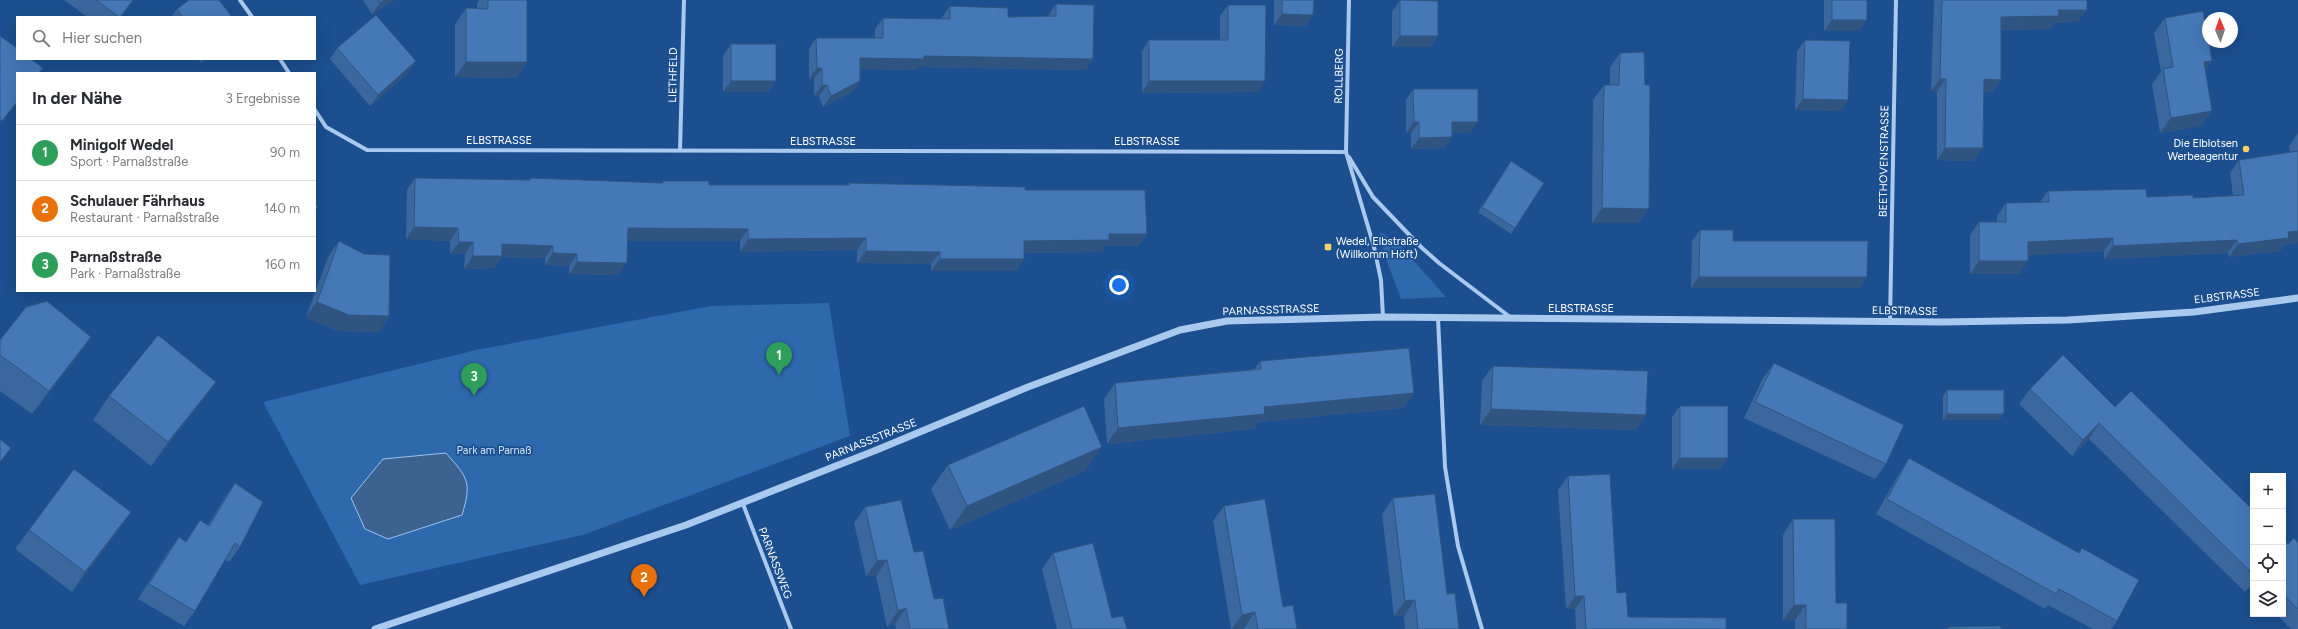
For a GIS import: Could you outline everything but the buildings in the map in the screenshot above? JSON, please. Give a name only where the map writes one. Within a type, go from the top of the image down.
[{"type":"street","points":[[240,0],[251,16]]},
{"type":"street","name":"LIETHFELD","points":[[680,152],[684,0]]},
{"type":"street","name":"ROLLBERG","points":[[1346,152],[1349,0]]},
{"type":"street","name":"BEETHOVENSTRASSE","points":[[1890,322],[1896,0]]},
{"type":"street","points":[[281,60],[288,72]]},
{"type":"street","name":"ELBSTRASSE","points":[[316,112],[326,127],[367,150],[680,152],[1346,152]]},
{"type":"street","points":[[1346,152],[1374,247],[1381,280],[1383,318]]},
{"type":"street","points":[[1346,152],[1373,197],[1422,247],[1439,263],[1511,318]]},
{"type":"street","name":"ELBSTRASSE","points":[[1383,318],[1890,322],[2068,320],[2194,312],[2298,298]]},
{"type":"street","name":"PARNASSSTRASSE","points":[[375,629],[686,525],[743,504],[1028,387],[1180,330],[1227,321],[1383,318]]},
{"type":"street","points":[[1438,318],[1445,467],[1458,546],[1482,629]]},
{"type":"street","name":"PARNASSWEG","points":[[743,504],[791,629]]},
{"type":"green space","points":[[1380,232],[1397,242],[1446,297],[1401,299],[1385,256]]},
{"type":"green space","name":"Park am Parnaß","points":[[829,303],[850,436],[583,535],[360,585],[263,402],[476,350],[711,306]]},
{"type":"shaded area","points":[[446,453],[459,469],[466,481],[467,495],[462,515],[388,539],[365,529],[351,498],[383,459]]},
{"type":"place","name":"Die Elblotsen Werbeagentur","points":[[2246,149]]},
{"type":"place","name":"Wedel, Elbstraße (Willkomm Höft)","points":[[1328,247]]},
{"type":"place","name":"Minigolf Wedel","points":[[779,375]]},
{"type":"place","name":"Parnaßstraße","points":[[474,396]]},
{"type":"place","name":"Schulauer Fährhaus","points":[[644,597]]}]
